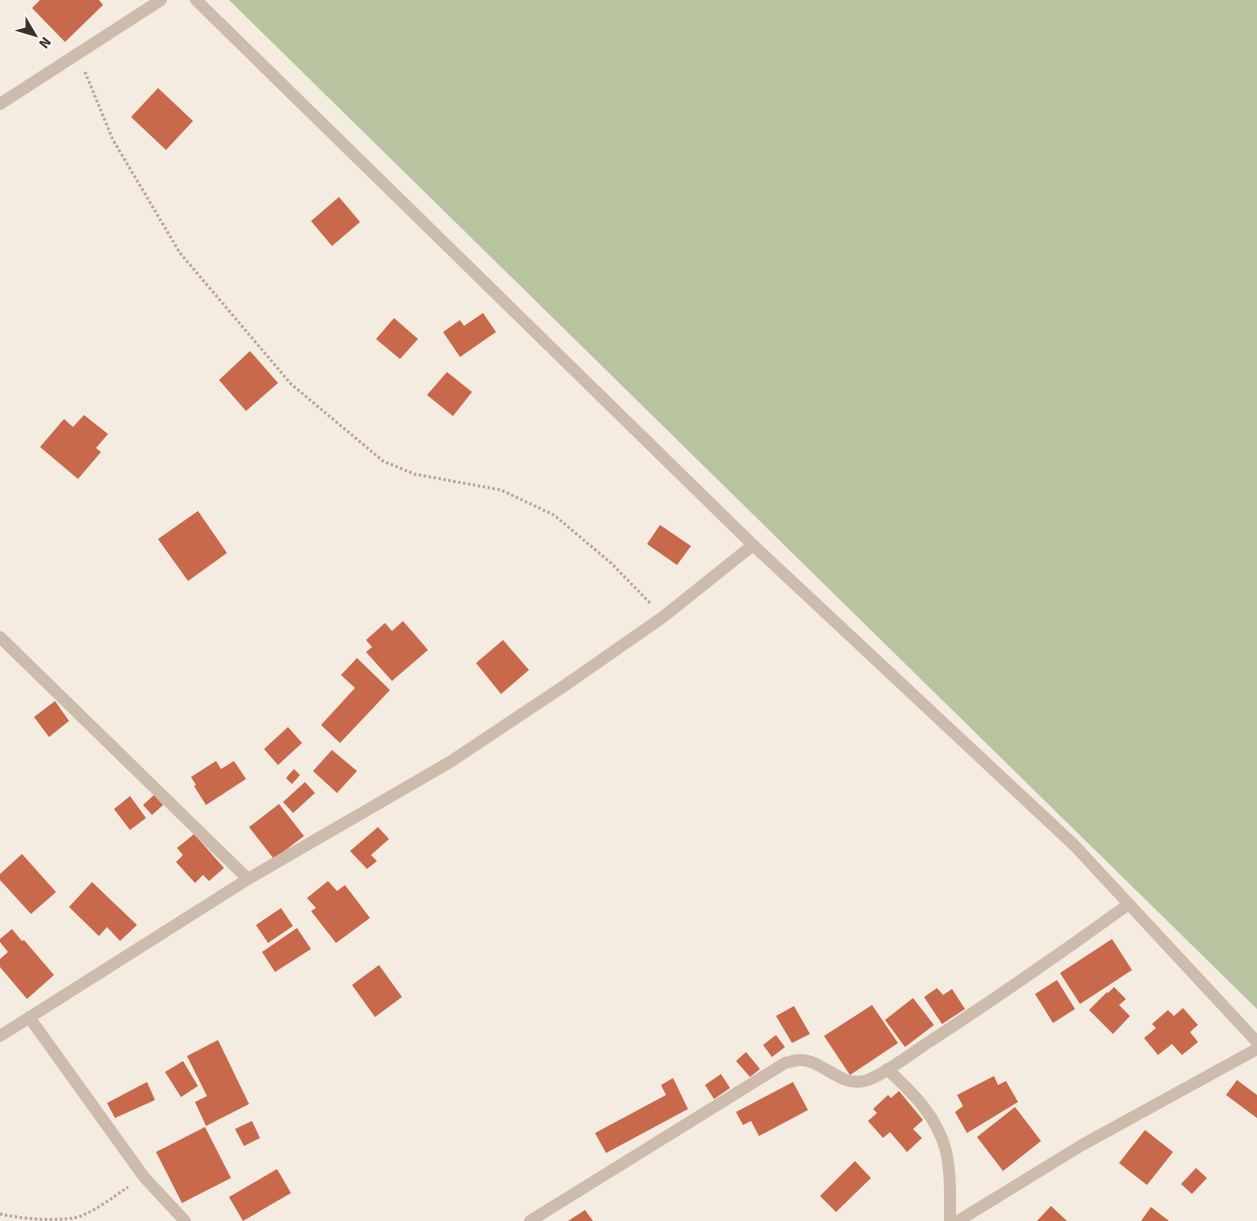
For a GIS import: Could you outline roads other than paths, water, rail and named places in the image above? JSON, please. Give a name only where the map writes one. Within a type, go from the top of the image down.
[{"type":"street","points":[[0,104],[161,0]]},
{"type":"street","points":[[196,0],[753,545],[1074,845],[1257,1042]]},
{"type":"street","points":[[0,1036],[248,879],[450,762],[663,617],[753,545]]},
{"type":"street","points":[[0,637],[248,879]]},
{"type":"street","points":[[530,1221],[785,1063],[801,1060],[853,1082],[864,1081],[887,1069],[1013,987],[1129,904]]},
{"type":"street","points":[[29,1017],[144,1178],[185,1221]]},
{"type":"street","points":[[958,1221],[1082,1145],[1257,1049]]},
{"type":"street","points":[[887,1069],[914,1094],[933,1119],[946,1150],[950,1221]]}]
